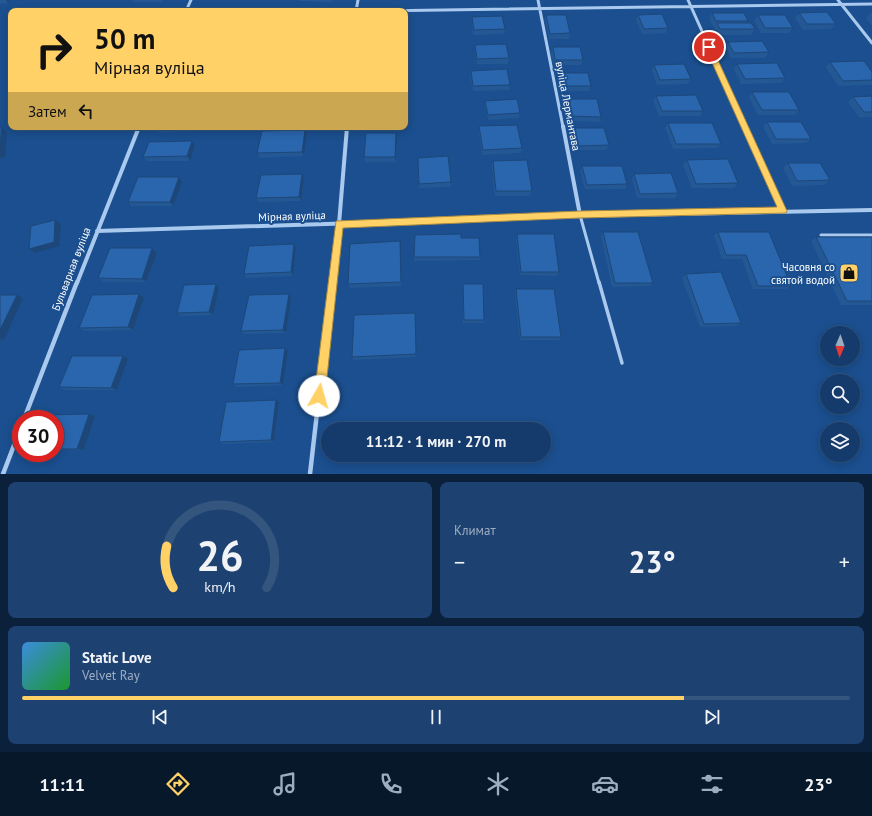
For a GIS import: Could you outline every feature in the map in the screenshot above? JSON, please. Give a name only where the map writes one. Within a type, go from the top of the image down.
[{"type":"street","name":"вуліца Лермантава","points":[[538,0],[580,215]]},
{"type":"street","points":[[688,0],[783,211]]},
{"type":"street","points":[[838,0],[872,43]]},
{"type":"street","points":[[408,11],[872,4]]},
{"type":"street","name":"Бульварная вуліца","points":[[27,410],[97,230],[138,130]]},
{"type":"street","points":[[310,474],[339,224],[347,130]]},
{"type":"street","name":"Мірная вуліца","points":[[97,230],[339,224],[580,215],[872,210]]},
{"type":"street","points":[[3,474],[12,450]]},
{"type":"lane","points":[[580,215],[622,363]]},
{"type":"lane","points":[[821,235],[872,235]]},
{"type":"building","points":[[827,12],[836,24],[807,24],[799,13]]},
{"type":"building","points":[[712,13],[744,13],[748,21],[716,21]]},
{"type":"building","points":[[662,14],[668,28],[644,29],[638,15]]},
{"type":"building","points":[[546,15],[566,15],[570,33],[550,34]]},
{"type":"building","points":[[758,15],[785,15],[793,28],[765,28]]},
{"type":"building","points":[[502,16],[505,29],[474,30],[472,17]]},
{"type":"building","points":[[717,23],[751,23],[755,29],[720,29]]},
{"type":"building","points":[[762,41],[769,52],[734,53],[728,42]]},
{"type":"building","points":[[506,44],[509,58],[477,59],[475,45]]},
{"type":"building","points":[[553,47],[580,47],[583,60],[555,60]]},
{"type":"building","points":[[864,61],[872,72],[872,80],[843,81],[830,62]]},
{"type":"building","points":[[777,63],[785,78],[745,79],[737,64]]},
{"type":"building","points":[[684,64],[691,79],[660,80],[654,65]]},
{"type":"building","points":[[507,69],[510,85],[473,86],[471,71]]},
{"type":"building","points":[[559,73],[588,73],[591,86],[562,86]]},
{"type":"building","points":[[752,92],[789,92],[799,110],[762,110]]},
{"type":"building","points":[[696,95],[703,111],[662,111],[656,96]]},
{"type":"building","points":[[872,96],[872,112],[864,112],[853,97]]},
{"type":"building","points":[[517,99],[520,113],[488,115],[485,101]]},
{"type":"building","points":[[566,99],[597,99],[601,117],[569,116]]},
{"type":"building","points":[[767,122],[801,122],[811,139],[776,139]]},
{"type":"building","points":[[668,123],[712,123],[721,144],[676,144]]},
{"type":"building","points":[[517,125],[522,148],[483,150],[479,126]]},
{"type":"building","points":[[0,127],[2,127],[0,146]]},
{"type":"building","points":[[572,128],[604,128],[609,145],[576,146]]},
{"type":"building","points":[[305,130],[302,152],[257,153],[262,131]]},
{"type":"building","points":[[366,133],[396,133],[395,157],[364,157]]},
{"type":"building","points":[[192,141],[187,156],[143,157],[149,142]]},
{"type":"building","points":[[448,156],[451,182],[419,184],[418,158]]},
{"type":"building","points":[[728,159],[738,183],[696,184],[687,160]]},
{"type":"building","points":[[527,160],[532,191],[496,191],[493,161]]},
{"type":"building","points":[[788,163],[820,163],[830,180],[797,181]]},
{"type":"building","points":[[582,166],[622,166],[627,184],[587,185]]},
{"type":"building","points":[[671,173],[678,193],[640,194],[634,174]]},
{"type":"building","points":[[302,174],[299,197],[256,198],[261,175]]},
{"type":"building","points":[[138,177],[179,177],[170,202],[128,202]]},
{"type":"building","points":[[55,220],[54,242],[29,249],[31,226]]},
{"type":"building","points":[[603,232],[638,232],[653,283],[615,283]]},
{"type":"building","points":[[718,232],[769,232],[791,286],[758,286],[746,255],[726,255]]},
{"type":"building","points":[[461,234],[461,238],[479,238],[480,257],[414,257],[415,235]]},
{"type":"building","points":[[517,234],[554,234],[559,272],[521,272]]},
{"type":"building","name":"Часовня со святой водой","points":[[816,237],[872,237],[872,301],[847,301]]},
{"type":"building","points":[[400,241],[401,282],[348,284],[350,244]]},
{"type":"building","points":[[294,244],[291,272],[244,274],[249,246]]},
{"type":"building","points":[[110,248],[152,248],[142,279],[98,278]]},
{"type":"building","points":[[721,272],[741,323],[704,324],[686,274]]},
{"type":"building","points":[[216,284],[209,312],[177,313],[184,285]]},
{"type":"building","points":[[463,284],[483,284],[484,320],[464,320]]},
{"type":"building","points":[[516,289],[554,289],[561,337],[521,337]]},
{"type":"building","points":[[139,294],[128,327],[79,328],[92,295]]},
{"type":"building","points":[[289,294],[283,330],[241,331],[249,295]]},
{"type":"building","points":[[0,295],[17,295],[0,330]]},
{"type":"building","points":[[415,313],[416,354],[352,357],[354,315]]},
{"type":"building","points":[[285,348],[280,383],[233,384],[239,350]]},
{"type":"building","points":[[72,356],[123,356],[111,388],[59,387]]},
{"type":"building","points":[[276,400],[271,440],[219,442],[226,402]]},
{"type":"building","points":[[89,414],[77,449],[64,449],[64,415]]},
{"type":"place","name":"Часовня со святой водой","points":[[849,273]]},
{"type":"route","points":[[319,396],[339,224],[580,215],[783,211],[709,47]]}]
